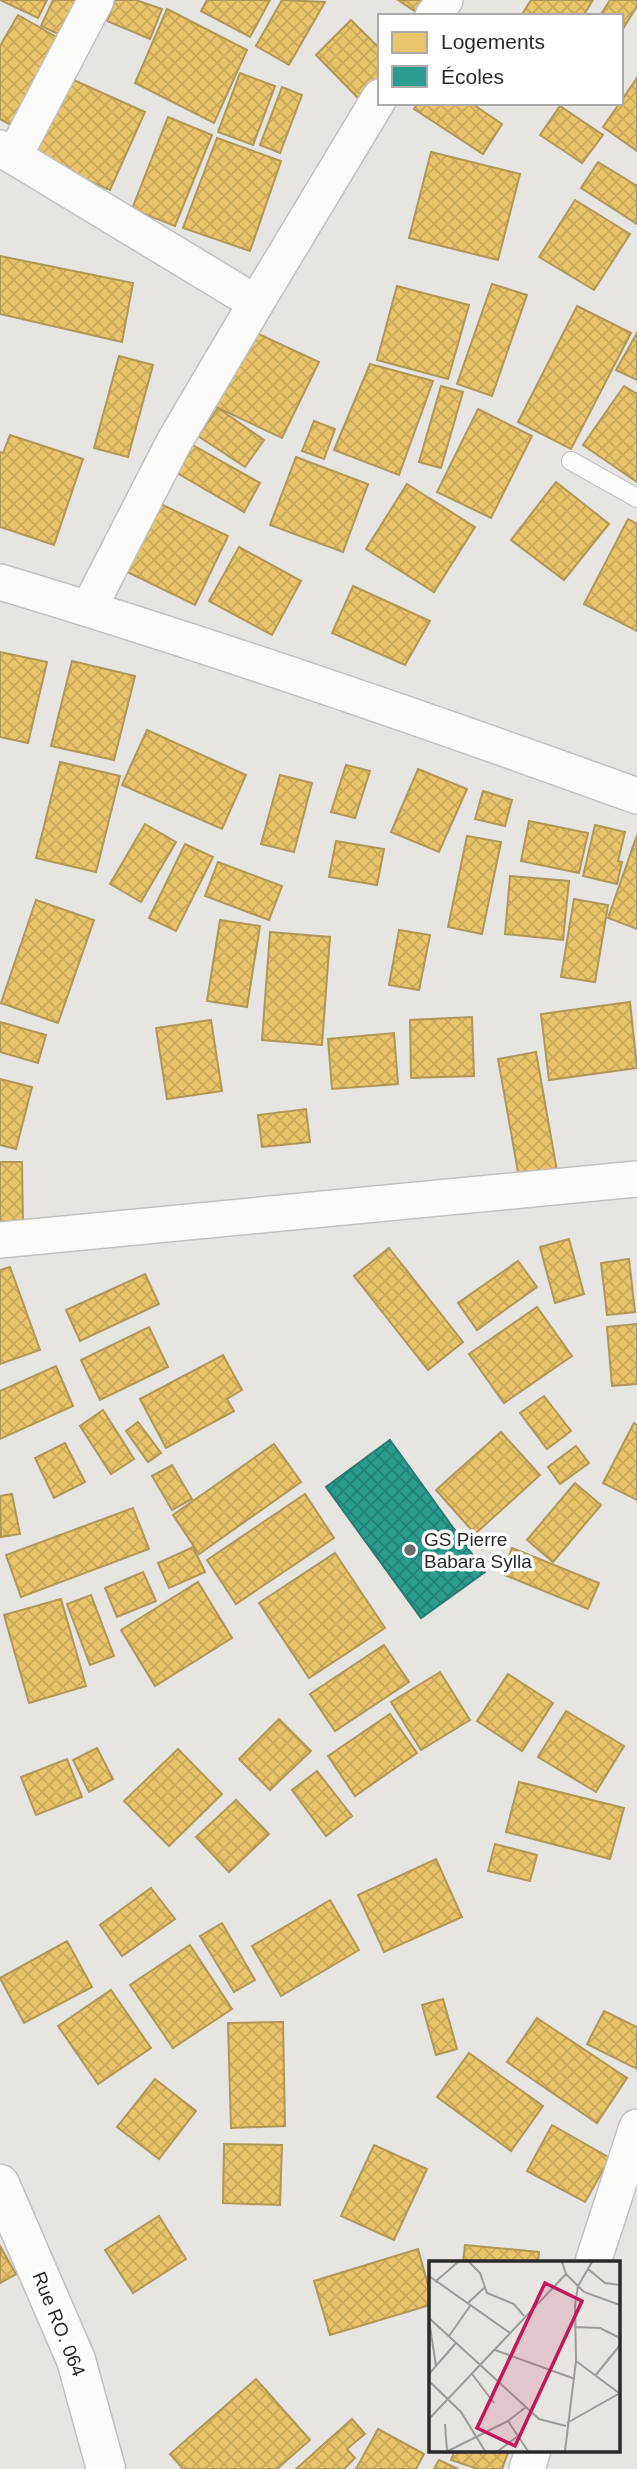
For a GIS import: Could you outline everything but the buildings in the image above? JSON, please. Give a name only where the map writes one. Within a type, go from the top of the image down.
[{"type":"street","points":[[96,0],[7,152],[256,303]]},
{"type":"street","points":[[89,608],[174,442],[378,100]]},
{"type":"street","points":[[0,582],[89,608],[480,739],[637,796]]},
{"type":"street","points":[[0,1240],[637,1179]]},
{"type":"street","points":[[594,2261],[637,2127]]},
{"type":"street","name":"Rue RO. 064","points":[[0,2184],[76,2360],[106,2469]]},
{"type":"street","points":[[527,2469],[532,2452]]},
{"type":"lane","points":[[571,461],[637,498]]},
{"type":"place","name":"GS Pierre Babara Sylla","points":[[410,1550]]}]
